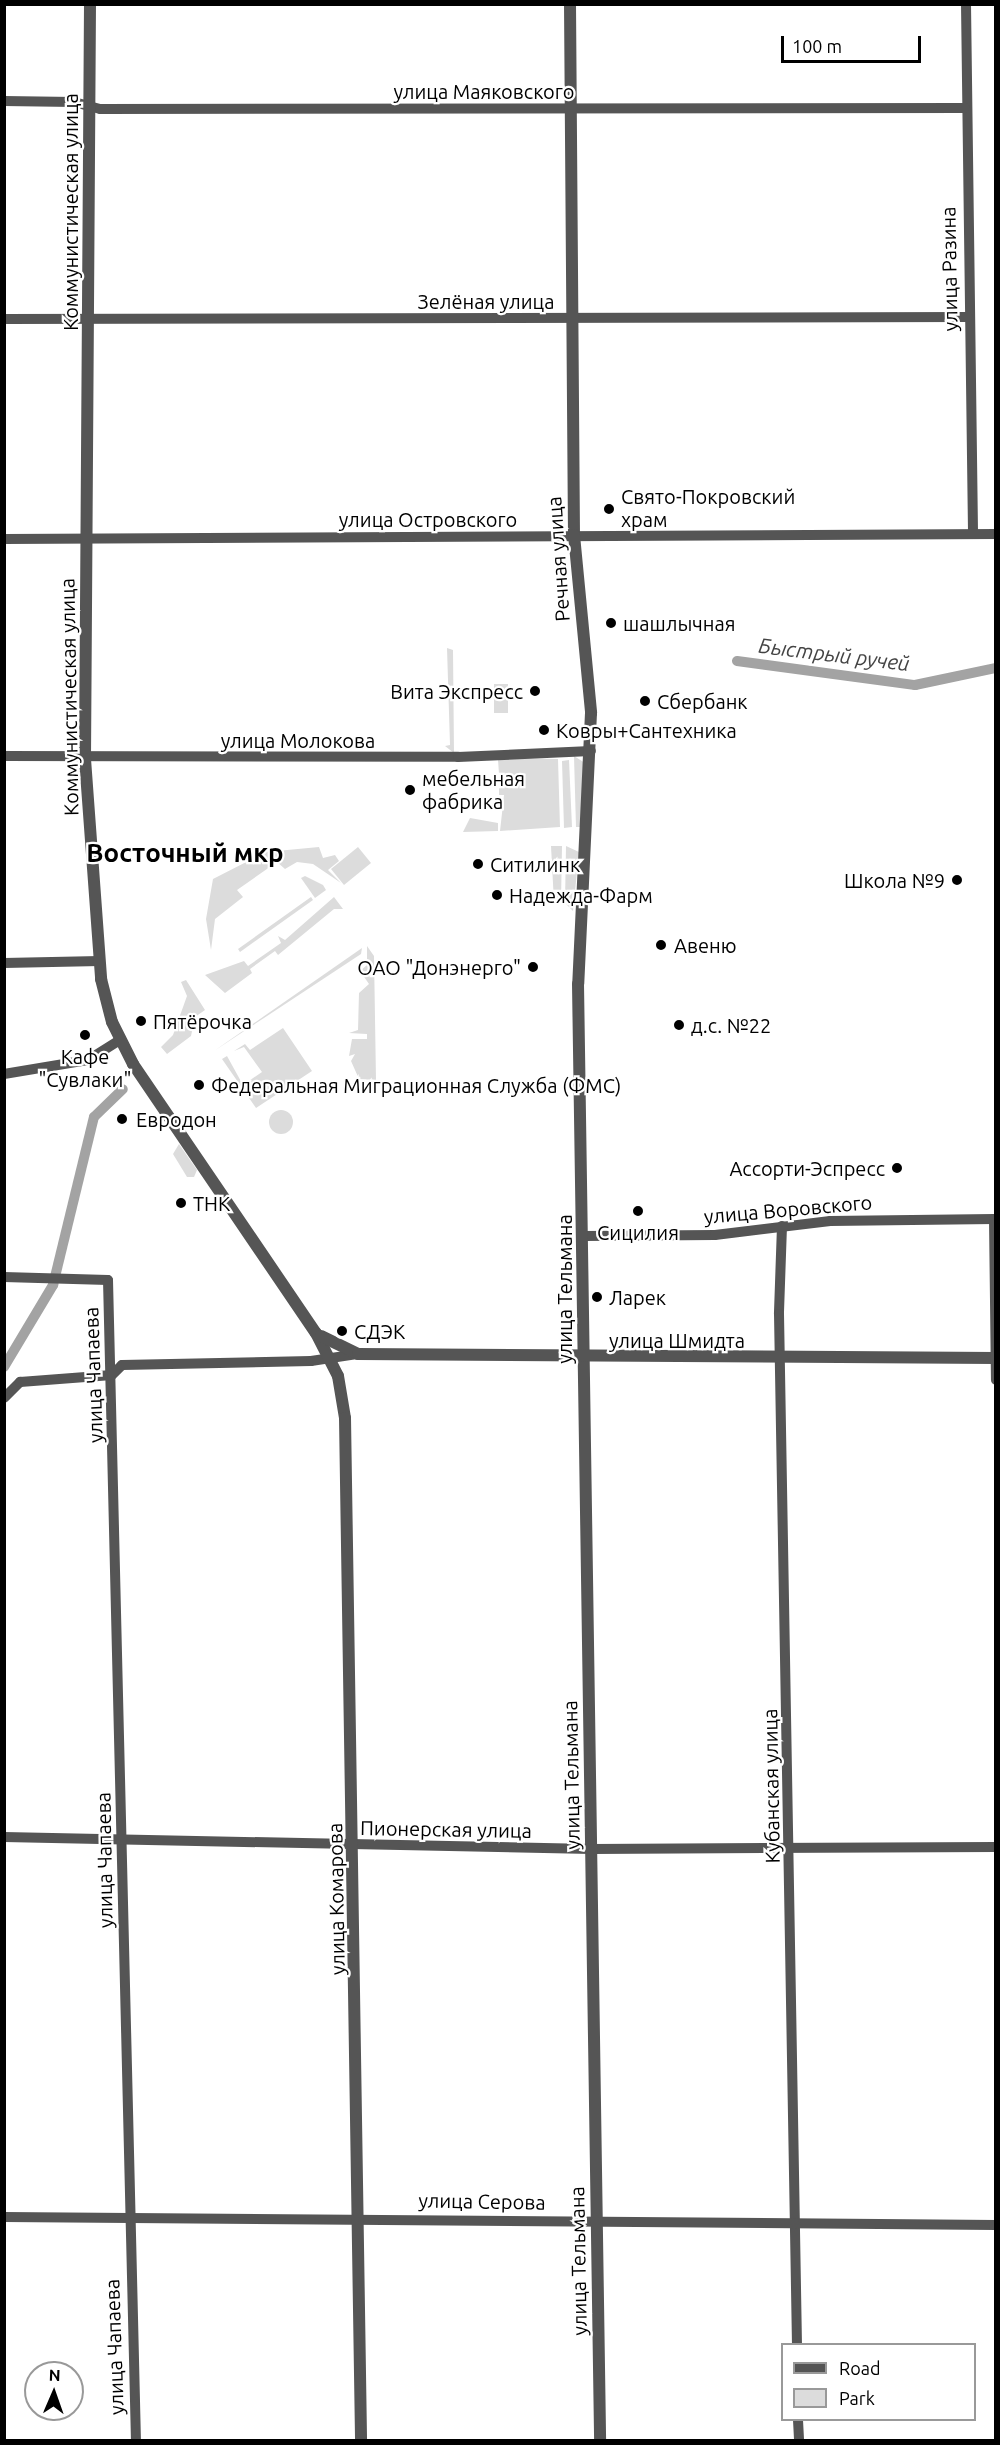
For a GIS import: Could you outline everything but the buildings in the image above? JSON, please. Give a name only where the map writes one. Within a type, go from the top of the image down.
[{"type":"street","name":"Коммунистическая улица","points":[[90,4],[91,319],[86,759],[100,961],[120,1040],[316,1333],[331,1359]]},
{"type":"street","name":"Речная улица","points":[[570,4],[568,319],[574,535],[591,751],[578,968],[581,1109]]},
{"type":"street","name":"улица Разина","points":[[966,4],[965,108],[973,534]]},
{"type":"street","name":"улица Маяковского","points":[[4,101],[89,104],[100,109],[965,108]]},
{"type":"street","name":"Зелёная улица","points":[[4,319],[968,317]]},
{"type":"street","name":"улица Островского","points":[[4,539],[996,534]]},
{"type":"street","name":"улица Молокова","points":[[4,756],[86,759],[458,757],[591,751]]},
{"type":"street","points":[[4,963],[100,961]]},
{"type":"street","points":[[4,1074],[88,1060],[120,1040]]},
{"type":"street","name":"улица Тельмана","points":[[581,1109],[600,2440]]},
{"type":"street","points":[[994,1219],[996,1380]]},
{"type":"street","name":"улица Воровского","points":[[584,1236],[715,1235],[783,1226],[994,1219]]},
{"type":"street","name":"Кубанская улица","points":[[783,1226],[782,1360],[797,2343]]},
{"type":"street","name":"улица Чапаева","points":[[4,1277],[108,1280],[122,1840],[127,2216],[136,2440]]},
{"type":"street","name":"улица Шмидта","points":[[316,1333],[358,1354]]},
{"type":"street","name":"улица Шмидта","points":[[112,1375],[122,1365],[146,1362],[331,1359],[358,1354],[584,1359],[995,1358]]},
{"type":"street","name":"улица Комарова","points":[[331,1359],[342,1394],[348,1458],[360,2218],[361,2440]]},
{"type":"street","points":[[4,1398],[20,1382],[112,1375]]},
{"type":"street","name":"Пионерская улица","points":[[4,1837],[355,1846],[790,1851],[996,1847]]},
{"type":"street","name":"улица Серова","points":[[4,2217],[796,2220],[996,2225]]},
{"type":"street","points":[[798,2421],[799,2440]]},
{"type":"green space","points":[[447,648],[453,650],[454,753],[445,746],[450,745]]},
{"type":"green space","points":[[494,684],[508,684],[508,713],[494,713]]},
{"type":"green space","points":[[574,756],[585,763],[582,827],[576,827]]},
{"type":"green space","points":[[558,759],[560,827],[500,831],[504,795],[499,795],[499,776],[503,774],[499,774],[498,760]]},
{"type":"green space","points":[[569,760],[572,827],[564,828],[562,761]]},
{"type":"green space","points":[[470,818],[498,823],[498,831],[463,832]]},
{"type":"green space","points":[[551,846],[562,846],[561,901],[554,902]]},
{"type":"green space","points":[[566,846],[579,852],[573,911],[565,903]]},
{"type":"green space","points":[[319,847],[323,858],[335,855],[339,861],[328,870],[341,883],[313,864],[297,862],[285,869],[277,862],[237,890],[243,897],[215,919],[211,950],[206,919],[213,879],[266,852]]},
{"type":"green space","points":[[358,847],[371,863],[344,885],[331,869]]},
{"type":"green space","points":[[305,876],[323,885],[326,890],[315,898],[301,878]]},
{"type":"green space","points":[[311,897],[313,900],[240,952],[238,949]]},
{"type":"green space","points":[[334,897],[343,909],[334,909],[278,955],[275,951],[250,969],[252,973],[225,993],[205,975],[244,961],[248,966],[281,943],[278,936],[285,940]]},
{"type":"green space","points":[[367,946],[374,956],[376,1080],[359,1079],[351,1061],[355,1054],[349,1056],[352,1039],[367,1039],[367,1034],[349,1033],[358,1030],[359,993],[369,984],[360,971],[367,965]]},
{"type":"green space","points":[[362,948],[361,954],[214,1051]]},
{"type":"green space","points":[[186,980],[205,1010],[195,1017],[191,1036],[167,1054],[161,1047],[173,1035],[187,996],[181,982]]},
{"type":"green space","points":[[283,1028],[312,1071],[256,1108],[222,1059],[227,1056],[243,1085],[262,1072],[244,1047],[234,1051],[245,1044],[250,1050]]},
{"type":"green space","points":[[281,1110],[286,1111],[292,1117],[292,1127],[286,1133],[281,1134],[276,1133],[270,1127],[269,1122],[270,1117],[276,1111]]},
{"type":"green space","points":[[179,1144],[197,1170],[194,1177],[187,1177],[173,1154]]},
{"type":"waterway","name":"Быстрый ручей","points":[[737,661],[915,685],[996,668]]},
{"type":"waterway","name":"Быстрый ручей","points":[[4,1367],[53,1285],[94,1117],[123,1089]]},
{"type":"place","name":"Свято-Покровский храм","points":[[609,509]]},
{"type":"place","name":"шашлычная","points":[[611,623]]},
{"type":"place","name":"Вита Экспресс","points":[[535,691]]},
{"type":"place","name":"Сбербанк","points":[[645,701]]},
{"type":"place","name":"Ковры+Сантехника","points":[[544,730]]},
{"type":"place","name":"мебельная фабрика","points":[[410,790]]},
{"type":"place","name":"Ситилинк","points":[[478,864]]},
{"type":"place","name":"Школа №9","points":[[957,880]]},
{"type":"place","name":"Надежда-Фарм","points":[[497,895]]},
{"type":"place","name":"Авеню","points":[[661,945]]},
{"type":"place","name":"ОАО \"Донэнерго\"","points":[[533,967]]},
{"type":"place","name":"Пятёрочка","points":[[141,1021]]},
{"type":"place","name":"д.с. №22","points":[[679,1025]]},
{"type":"place","name":"Кафе \"Сувлаки\"","points":[[85,1035]]},
{"type":"place","name":"Федеральная Миграционная Служба (ФМС)","points":[[199,1085]]},
{"type":"place","name":"Евродон","points":[[122,1119]]},
{"type":"place","name":"Ассорти-Эспресс","points":[[897,1168]]},
{"type":"place","name":"ТНК","points":[[181,1203]]},
{"type":"place","name":"Сицилия","points":[[638,1211]]},
{"type":"place","name":"Ларек","points":[[597,1297]]},
{"type":"place","name":"СДЭК","points":[[342,1331]]},
{"type":"district","name":"Восточный мкр","points":[[185,853]]}]
